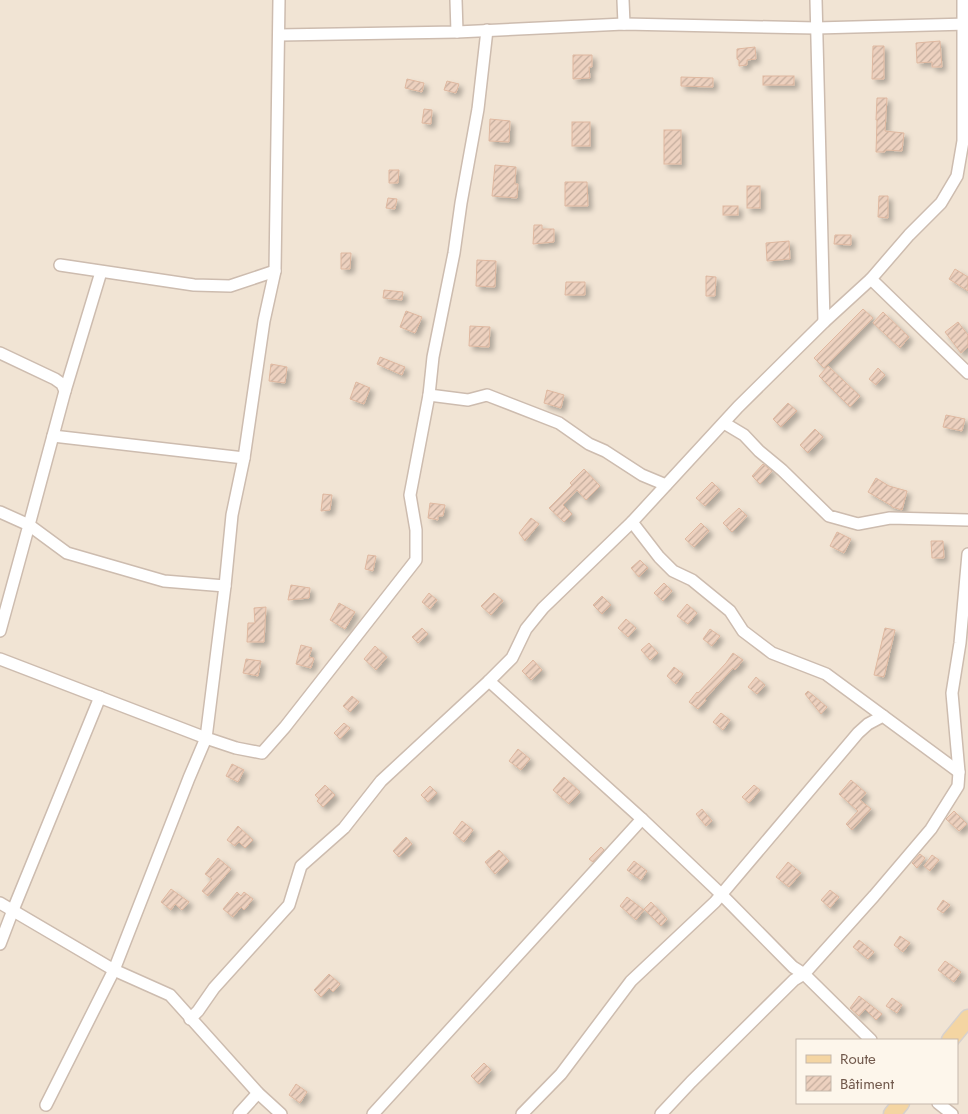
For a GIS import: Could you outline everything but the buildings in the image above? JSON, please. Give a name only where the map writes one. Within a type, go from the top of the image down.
[{"type":"main road","points":[[951,1039],[968,1018]]},
{"type":"main road","points":[[892,1114],[900,1104]]},
{"type":"street","points":[[46,1105],[114,970],[206,738],[232,515],[244,458],[264,321],[275,271],[279,0]]},
{"type":"street","points":[[456,0],[458,32]]},
{"type":"street","points":[[623,0],[624,24]]},
{"type":"street","points":[[816,0],[824,322]]},
{"type":"street","points":[[190,1019],[214,988],[289,905],[300,866],[344,828],[381,781],[490,681],[512,658],[526,630],[543,608],[632,522],[724,423],[824,322],[871,279],[909,235],[941,203],[957,176],[963,142],[965,24],[963,0]]},
{"type":"street","points":[[279,35],[458,32],[624,24],[816,28],[965,24]]},
{"type":"street","points":[[0,659],[206,738],[236,748],[262,753],[285,727],[416,560],[416,530],[410,495],[433,357],[454,253],[478,109],[488,30]]},
{"type":"street","points":[[60,265],[194,286],[230,286],[275,271]]},
{"type":"street","points":[[0,631],[65,391],[102,272]]},
{"type":"street","points":[[871,279],[968,373]]},
{"type":"street","points":[[0,353],[62,384],[65,391]]},
{"type":"street","points":[[428,395],[468,400],[487,395],[559,423],[589,444],[605,451],[642,475],[666,485]]},
{"type":"street","points":[[724,423],[744,435],[829,516],[858,524],[890,518],[968,520]]},
{"type":"street","points":[[53,436],[244,458]]},
{"type":"street","points":[[0,512],[29,525],[67,552],[164,581],[225,586]]},
{"type":"street","points":[[632,522],[659,557],[673,571],[692,580],[730,611],[743,631],[772,653],[826,674],[959,772]]},
{"type":"street","points":[[662,1114],[691,1082],[794,980],[804,974],[931,829],[958,786],[959,772],[952,694],[960,643],[968,554]]},
{"type":"street","points":[[490,681],[722,894],[793,967],[804,974],[870,1039]]},
{"type":"street","points":[[0,944],[100,697]]},
{"type":"street","points":[[522,1114],[561,1074],[631,981],[715,902],[858,733],[868,724],[883,716]]},
{"type":"street","points":[[373,1114],[642,819]]},
{"type":"street","points":[[0,903],[114,970],[170,995],[258,1094],[281,1114]]},
{"type":"street","points":[[239,1114],[258,1094]]},
{"type":"street","points":[[939,1104],[952,1114]]},
{"type":"shaded area","points":[[0,0],[968,0],[968,1114],[0,1114]]}]
